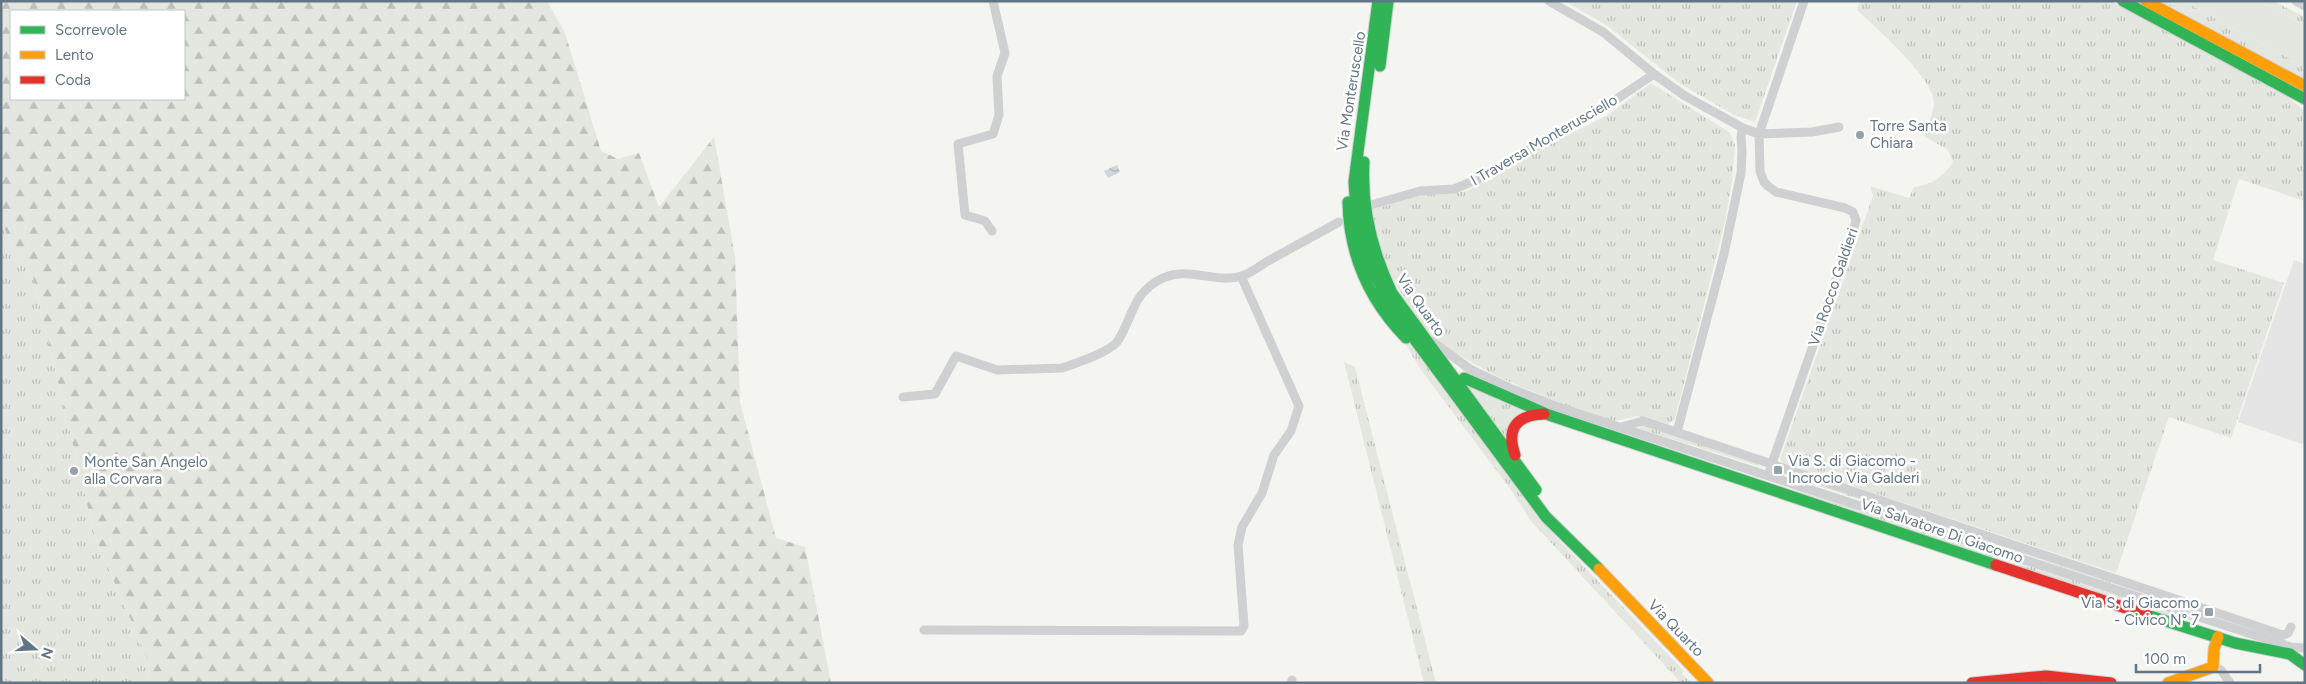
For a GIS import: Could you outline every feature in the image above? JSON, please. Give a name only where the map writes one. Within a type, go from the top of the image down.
[{"type":"main road","name":"Via Monteruscello","points":[[1354,186],[1355,166],[1370,71],[1378,1]]},
{"type":"main road","name":"Via Quarto","points":[[1388,1],[1379,70],[1365,147],[1363,200],[1372,246],[1385,278],[1402,307],[1551,511],[1561,530]]},
{"type":"main road","points":[[2123,1],[2305,99]]},
{"type":"main road","points":[[2146,1],[2305,86]]},
{"type":"main road","points":[[1354,186],[1348,198],[1347,219],[1354,253],[1368,288],[1381,310],[1406,338]]},
{"type":"main road","name":"Via Quarto","points":[[1354,186],[1355,208],[1364,250],[1387,301],[1546,517],[1561,530],[1708,683]]},
{"type":"main road","name":"Via Salvatore Di Giacomo","points":[[1464,378],[1549,414],[2033,578],[2235,643],[2290,654],[2303,664]]},
{"type":"main road","points":[[1516,462],[1511,441],[1512,432],[1516,424],[1527,415],[1549,414]]},
{"type":"main road","points":[[2168,683],[2213,667],[2214,649],[2218,637]]},
{"type":"main road","points":[[1972,683],[2046,676],[2111,683]]},
{"type":"street","points":[[992,231],[985,221],[965,215],[958,144],[993,134],[999,115],[998,76],[1005,53],[993,1]]},
{"type":"street","points":[[1550,1],[1603,32],[1654,74],[1685,96],[1743,128],[1758,134],[1812,132],[1839,128]]},
{"type":"street","points":[[1758,134],[1804,1]]},
{"type":"street","points":[[2296,1],[2305,6]]},
{"type":"street","name":"I Traversa Monterusciello","points":[[1371,205],[1420,191],[1454,189],[1476,180],[1602,109],[1654,74]]},
{"type":"street","points":[[1677,432],[1728,236],[1742,162],[1741,136],[1743,128]]},
{"type":"street","name":"Via Rocco Galdieri","points":[[1758,134],[1760,171],[1764,182],[1768,186],[1776,192],[1850,209],[1854,212],[1856,220],[1764,486]]},
{"type":"street","points":[[903,397],[935,394],[956,356],[997,370],[1053,369],[1071,365],[1113,346],[1137,298],[1162,279],[1184,272],[1219,277],[1241,276],[1339,222]]},
{"type":"street","points":[[924,630],[1241,631],[1244,626],[1238,545],[1242,527],[1262,493],[1274,455],[1292,431],[1299,406],[1241,276]]},
{"type":"street","name":"Via Salvatore Di Giacomo","points":[[1426,338],[1470,369],[1512,389],[1555,406],[1768,474],[2291,647],[2304,648]]},
{"type":"street","name":"Via Salvatore Di Giacomo","points":[[1621,427],[1643,421],[2283,635],[2288,633],[2291,627]]},
{"type":"street","points":[[2235,643],[2239,630]]},
{"type":"street","points":[[2303,664],[2300,653],[2304,648]]},
{"type":"street","points":[[2213,667],[2221,670],[2230,683]]},
{"type":"shaded area","points":[[2294,260],[2305,264],[2305,445],[2238,422]]},
{"type":"green space","points":[[1,1],[547,1],[565,33],[601,151],[618,159],[639,153],[659,207],[714,137],[735,257],[740,402],[776,538],[805,547],[831,683],[149,683],[148,660],[95,537],[33,277],[1,223]]},
{"type":"green space","points":[[1565,1],[1797,1],[1755,122],[1734,115],[1679,83],[1609,27]]},
{"type":"green space","points":[[1860,1],[2111,1],[2285,95],[2305,111],[2305,201],[2239,179],[2213,260],[2284,283],[2231,438],[2169,417],[2116,573],[1783,463],[1780,459],[1873,196],[1870,186],[1909,198],[1914,187],[1936,179],[1953,162],[1948,150],[1924,136],[1934,106],[1933,95],[1904,55],[1857,10]]},
{"type":"green space","points":[[2160,1],[2184,1],[2305,67],[2305,79]]},
{"type":"green space","points":[[2184,1],[2260,1],[2305,25],[2305,67]]},
{"type":"green space","points":[[2260,1],[2273,1],[2305,17],[2305,25]]},
{"type":"green space","points":[[1651,83],[1729,132],[1735,145],[1732,181],[1725,222],[1676,415],[1673,421],[1667,424],[1638,416],[1614,421],[1559,403],[1496,376],[1439,342],[1422,326],[1384,265],[1368,211],[1421,195],[1467,191],[1536,151],[1608,115]]},
{"type":"green space","points":[[1,223],[33,277],[95,537],[148,660],[149,683],[1,683]]},
{"type":"green space","points":[[1409,337],[1480,437],[1554,535],[1684,671],[1682,674],[1692,683],[1681,683],[1531,521],[1511,490],[1421,370],[1404,342]]},
{"type":"green space","points":[[1344,362],[1355,367],[1436,683],[1424,683]]},
{"type":"green space","points":[[1463,379],[1528,411],[1507,437],[1502,437]]},
{"type":"green space","points":[[1641,425],[1759,464],[1758,466],[1640,429]]},
{"type":"green space","points":[[1778,470],[2192,608],[2191,610],[1777,472]]},
{"type":"green space","points":[[1784,485],[2192,619],[2191,621],[2173,619],[1816,500]]},
{"type":"water","points":[[1117,165],[1120,172],[1108,178],[1104,171]]},
{"type":"traffic: fast","points":[[1378,1],[1354,182],[1357,222],[1369,263],[1395,313],[1546,517],[1599,569]]},
{"type":"traffic: fast","points":[[1380,66],[1388,1]]},
{"type":"traffic: fast","points":[[2123,1],[2305,99]]},
{"type":"traffic: fast","points":[[1364,162],[1364,196],[1369,229],[1392,293],[1536,490]]},
{"type":"traffic: fast","points":[[1348,202],[1352,241],[1364,276],[1381,308],[1406,338]]},
{"type":"traffic: fast","points":[[1464,378],[1549,415],[1996,565]]},
{"type":"traffic: fast","points":[[2147,615],[2235,643],[2290,654],[2305,665]]},
{"type":"traffic: slow","points":[[2146,1],[2305,86]]},
{"type":"traffic: slow","points":[[1599,569],[1708,683]]},
{"type":"traffic: slow","points":[[2168,683],[2213,667],[2214,649],[2218,637]]},
{"type":"traffic: jam","points":[[1515,455],[1512,438],[1516,425],[1526,417],[1544,414]]},
{"type":"traffic: jam","points":[[1996,565],[2147,615]]},
{"type":"traffic: jam","points":[[1972,683],[2046,676],[2111,683]]},
{"type":"place","name":"Torre Santa Chiara","points":[[1860,135]]},
{"type":"place","name":"Via S. di Giacomo - Incrocio Via Galderi","points":[[1778,470]]},
{"type":"place","name":"Monte San Angelo alla Corvara","points":[[74,471]]},
{"type":"place","name":"Via S. di Giacomo - Civico N° 7","points":[[2209,612]]}]
